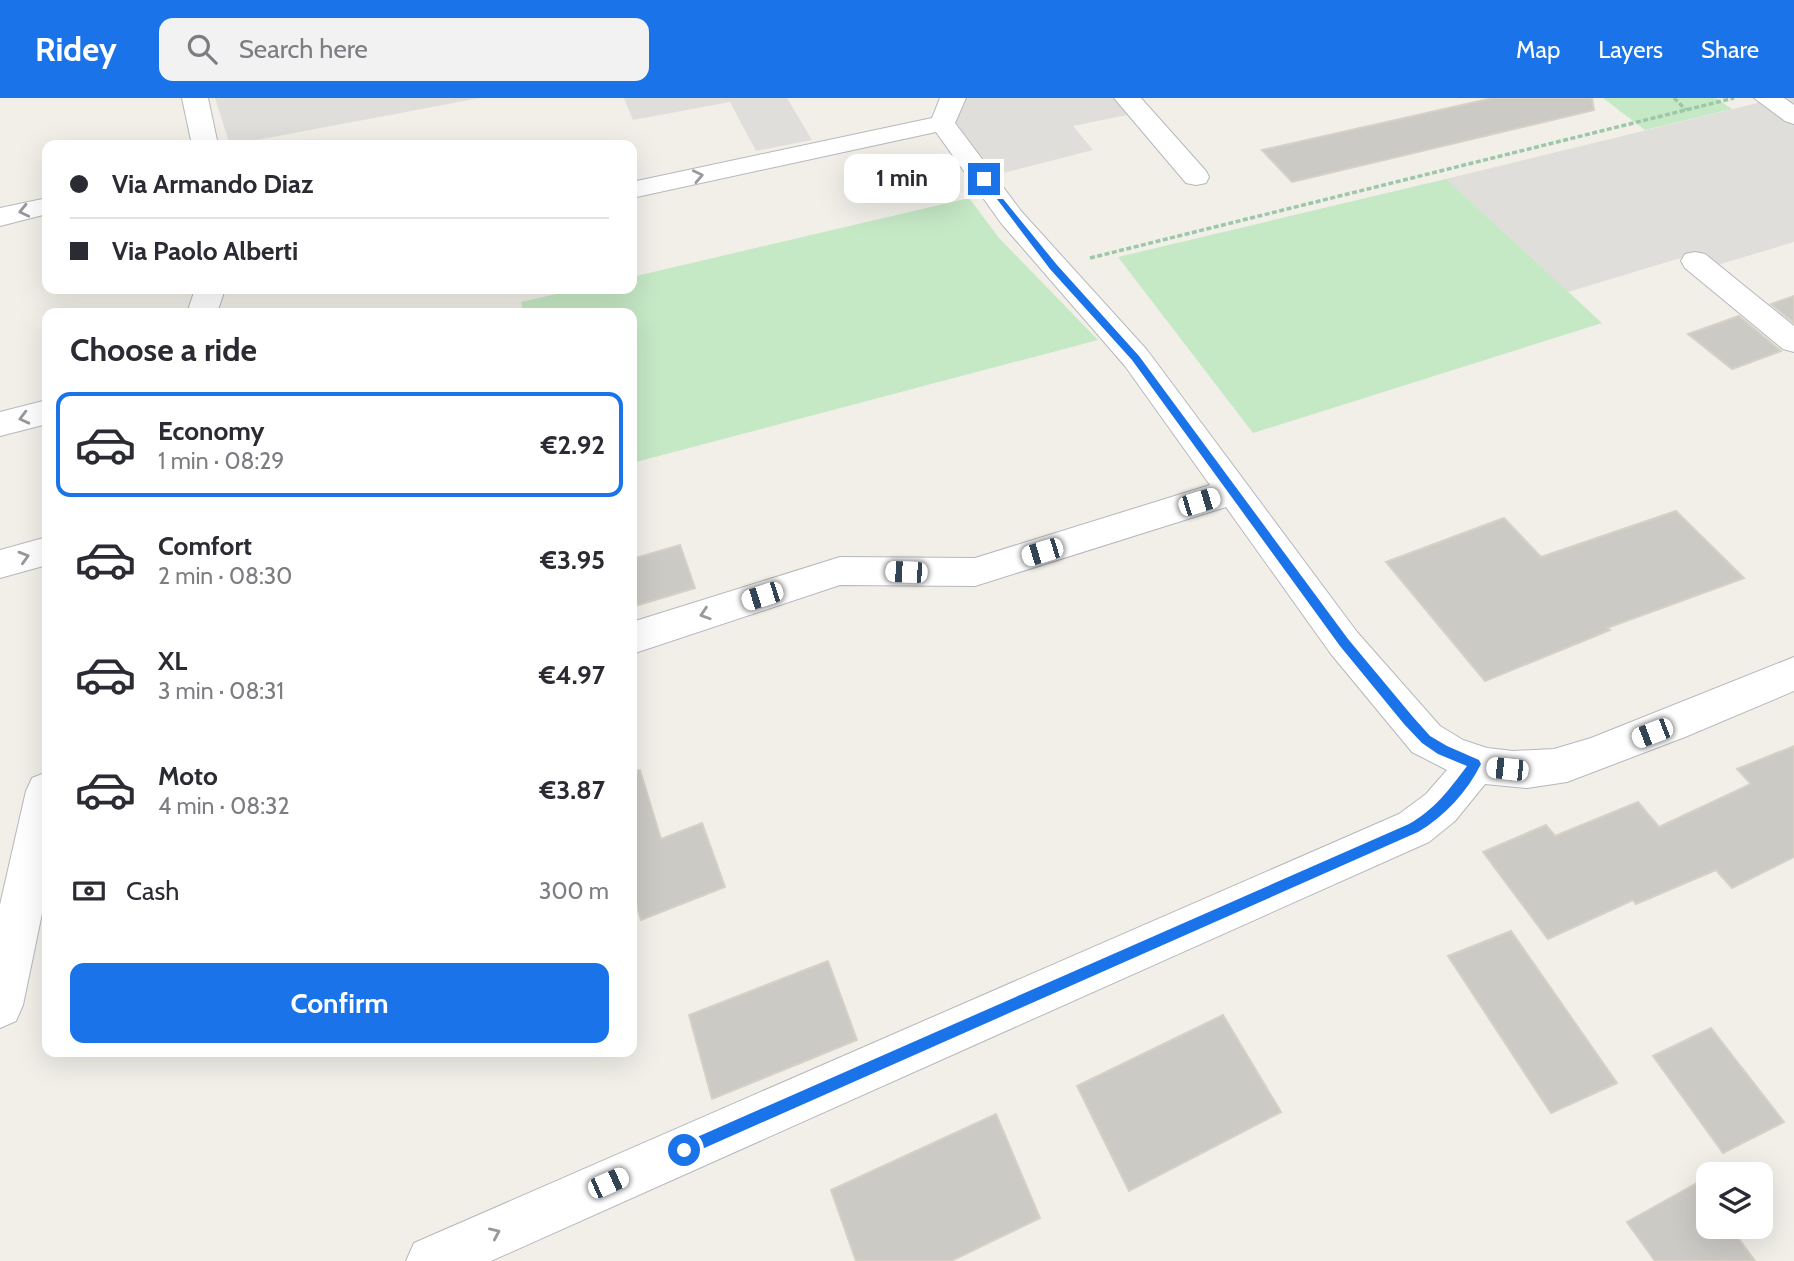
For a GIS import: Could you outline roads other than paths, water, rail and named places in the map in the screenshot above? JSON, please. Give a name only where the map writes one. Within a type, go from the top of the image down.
[{"type":"street","points":[[195,98],[204,140]]},
{"type":"street","points":[[1126,98],[1196,177]]},
{"type":"street","points":[[1767,98],[1794,116]]},
{"type":"street","points":[[637,189],[947,111],[1011,217],[1136,358],[1231,492],[1344,643],[1426,739],[1475,764],[1525,771],[1550,769],[1674,725],[1794,673]]},
{"type":"street","points":[[0,217],[42,207]]},
{"type":"street","points":[[1695,261],[1794,342]]},
{"type":"street","points":[[0,424],[42,413]]},
{"type":"street","points":[[637,636],[840,571],[975,572],[1231,492]]},
{"type":"street","points":[[0,564],[42,552]]},
{"type":"street","points":[[432,1261],[1414,828],[1432,817],[1447,803],[1475,764]]},
{"type":"street","points":[[3,978],[42,827]]}]
